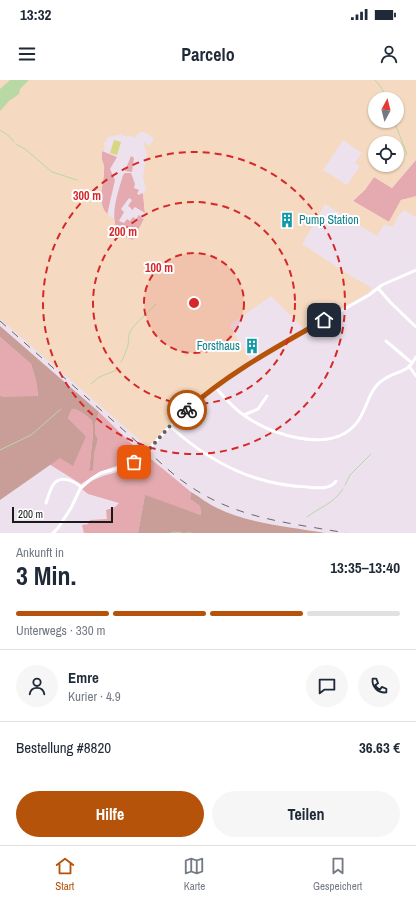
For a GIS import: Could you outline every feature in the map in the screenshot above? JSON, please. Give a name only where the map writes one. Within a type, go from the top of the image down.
[{"type":"street","points":[[53,533],[71,508],[81,487],[99,474],[128,465],[142,457],[170,426],[216,388],[263,354],[369,295],[378,288],[416,270]]},
{"type":"street","points":[[378,288],[416,328]]},
{"type":"street","points":[[386,341],[410,365],[416,376]]},
{"type":"street","points":[[216,388],[229,403],[244,416],[262,426],[282,434],[311,439],[334,437],[345,433],[358,422],[365,410],[371,392],[381,380],[410,365],[416,357]]},
{"type":"street","points":[[244,416],[258,409],[267,396]]},
{"type":"street","points":[[170,426],[192,445],[212,459],[228,468],[253,478],[279,484],[311,487],[330,486],[336,481]]},
{"type":"street","points":[[46,503],[55,482],[64,479],[81,487]]},
{"type":"shaded area","points":[[0,80],[416,80],[416,159],[392,188],[374,177],[365,190],[353,201],[389,222],[401,200],[416,196],[416,217],[404,210],[398,216],[393,227],[384,224],[377,236],[325,204],[302,244],[349,275],[372,288],[368,293],[304,329],[271,296],[230,325],[250,360],[190,405],[148,447],[0,319]],"holes":[[[144,132],[154,138],[150,146],[143,142],[147,154],[143,177],[146,189],[143,194],[145,213],[141,218],[144,219],[133,240],[120,233],[116,227],[114,219],[107,214],[101,203],[104,177],[102,152],[105,149],[104,143],[108,137],[122,134],[123,136],[132,136],[135,138],[137,134]],[[343,140],[362,153],[355,163],[360,166],[347,185],[323,170]]]},
{"type":"shaded area","points":[[10,80],[29,80],[20,89],[19,94],[9,101],[0,111],[0,89]]},
{"type":"shaded area","points":[[114,140],[121,142],[117,155],[110,153]]},
{"type":"shaded area","points":[[102,151],[117,157],[110,169],[115,180],[107,215],[101,198],[104,176]]},
{"type":"shaded area","points":[[131,156],[134,158],[132,172],[125,171]]},
{"type":"shaded area","points":[[416,160],[416,197],[401,200],[389,222],[353,201],[374,177],[392,188]]},
{"type":"shaded area","points":[[125,173],[131,173],[135,184],[134,188],[139,190],[137,194],[143,194],[145,213],[135,207],[132,210],[128,206],[132,200],[129,198],[121,209],[124,212],[119,221],[124,223],[127,219],[130,221],[133,217],[136,219],[139,215],[144,219],[133,240],[126,238],[117,231],[114,217],[117,196],[123,175]]},
{"type":"shaded area","points":[[0,326],[99,412],[95,424],[95,433],[98,439],[94,454],[93,470],[89,471],[93,434],[92,421],[80,411],[72,409],[68,418],[86,436],[73,466],[60,458],[0,500],[0,396],[38,396],[36,381],[31,364],[0,337]]},
{"type":"shaded area","points":[[0,337],[31,364],[36,381],[38,397],[0,396]]},
{"type":"shaded area","points":[[72,409],[80,411],[92,421],[93,434],[89,471],[98,439],[95,433],[95,424],[99,412],[141,453],[136,459],[99,472],[81,484],[49,464],[60,458],[86,436],[68,418]]},
{"type":"shaded area","points":[[146,455],[191,492],[190,499],[200,506],[201,515],[145,496],[138,533],[84,533],[82,525],[88,524],[90,520],[107,519],[106,510],[115,507],[119,503],[88,494],[82,489],[98,478],[133,466],[140,462]]},
{"type":"shaded area","points":[[191,492],[214,506],[243,518],[325,533],[138,533],[145,495],[201,515],[200,506],[190,499]]},
{"type":"waterway","points":[[375,80],[384,92]]},
{"type":"waterway","points":[[397,128],[407,154],[406,155]]},
{"type":"waterway","points":[[0,130],[9,136],[14,142]]},
{"type":"waterway","points":[[16,144],[25,149],[52,172],[77,180]]},
{"type":"waterway","points":[[121,362],[128,345],[130,332],[135,324],[156,304]]},
{"type":"waterway","points":[[91,384],[99,377],[117,370]]},
{"type":"waterway","points":[[0,450],[31,435],[61,409]]},
{"type":"waterway","points":[[345,485],[350,475],[371,454]]},
{"type":"waterway","points":[[307,517],[335,499],[343,489]]},
{"type":"waterway","points":[[171,533],[182,533]]},
{"type":"waterway","points":[[186,533],[191,533]]},
{"type":"railway","points":[[0,321],[171,472],[192,487],[212,499],[254,515],[276,521],[346,533]]},
{"type":"way so far","points":[[134,462],[139,460],[187,410]]},
{"type":"place","name":"Pump Station","points":[[287,220]]},
{"type":"place","name":"Forsthaus","points":[[252,346]]},
{"type":"route","points":[[187,410],[263,354],[324,320]]}]
